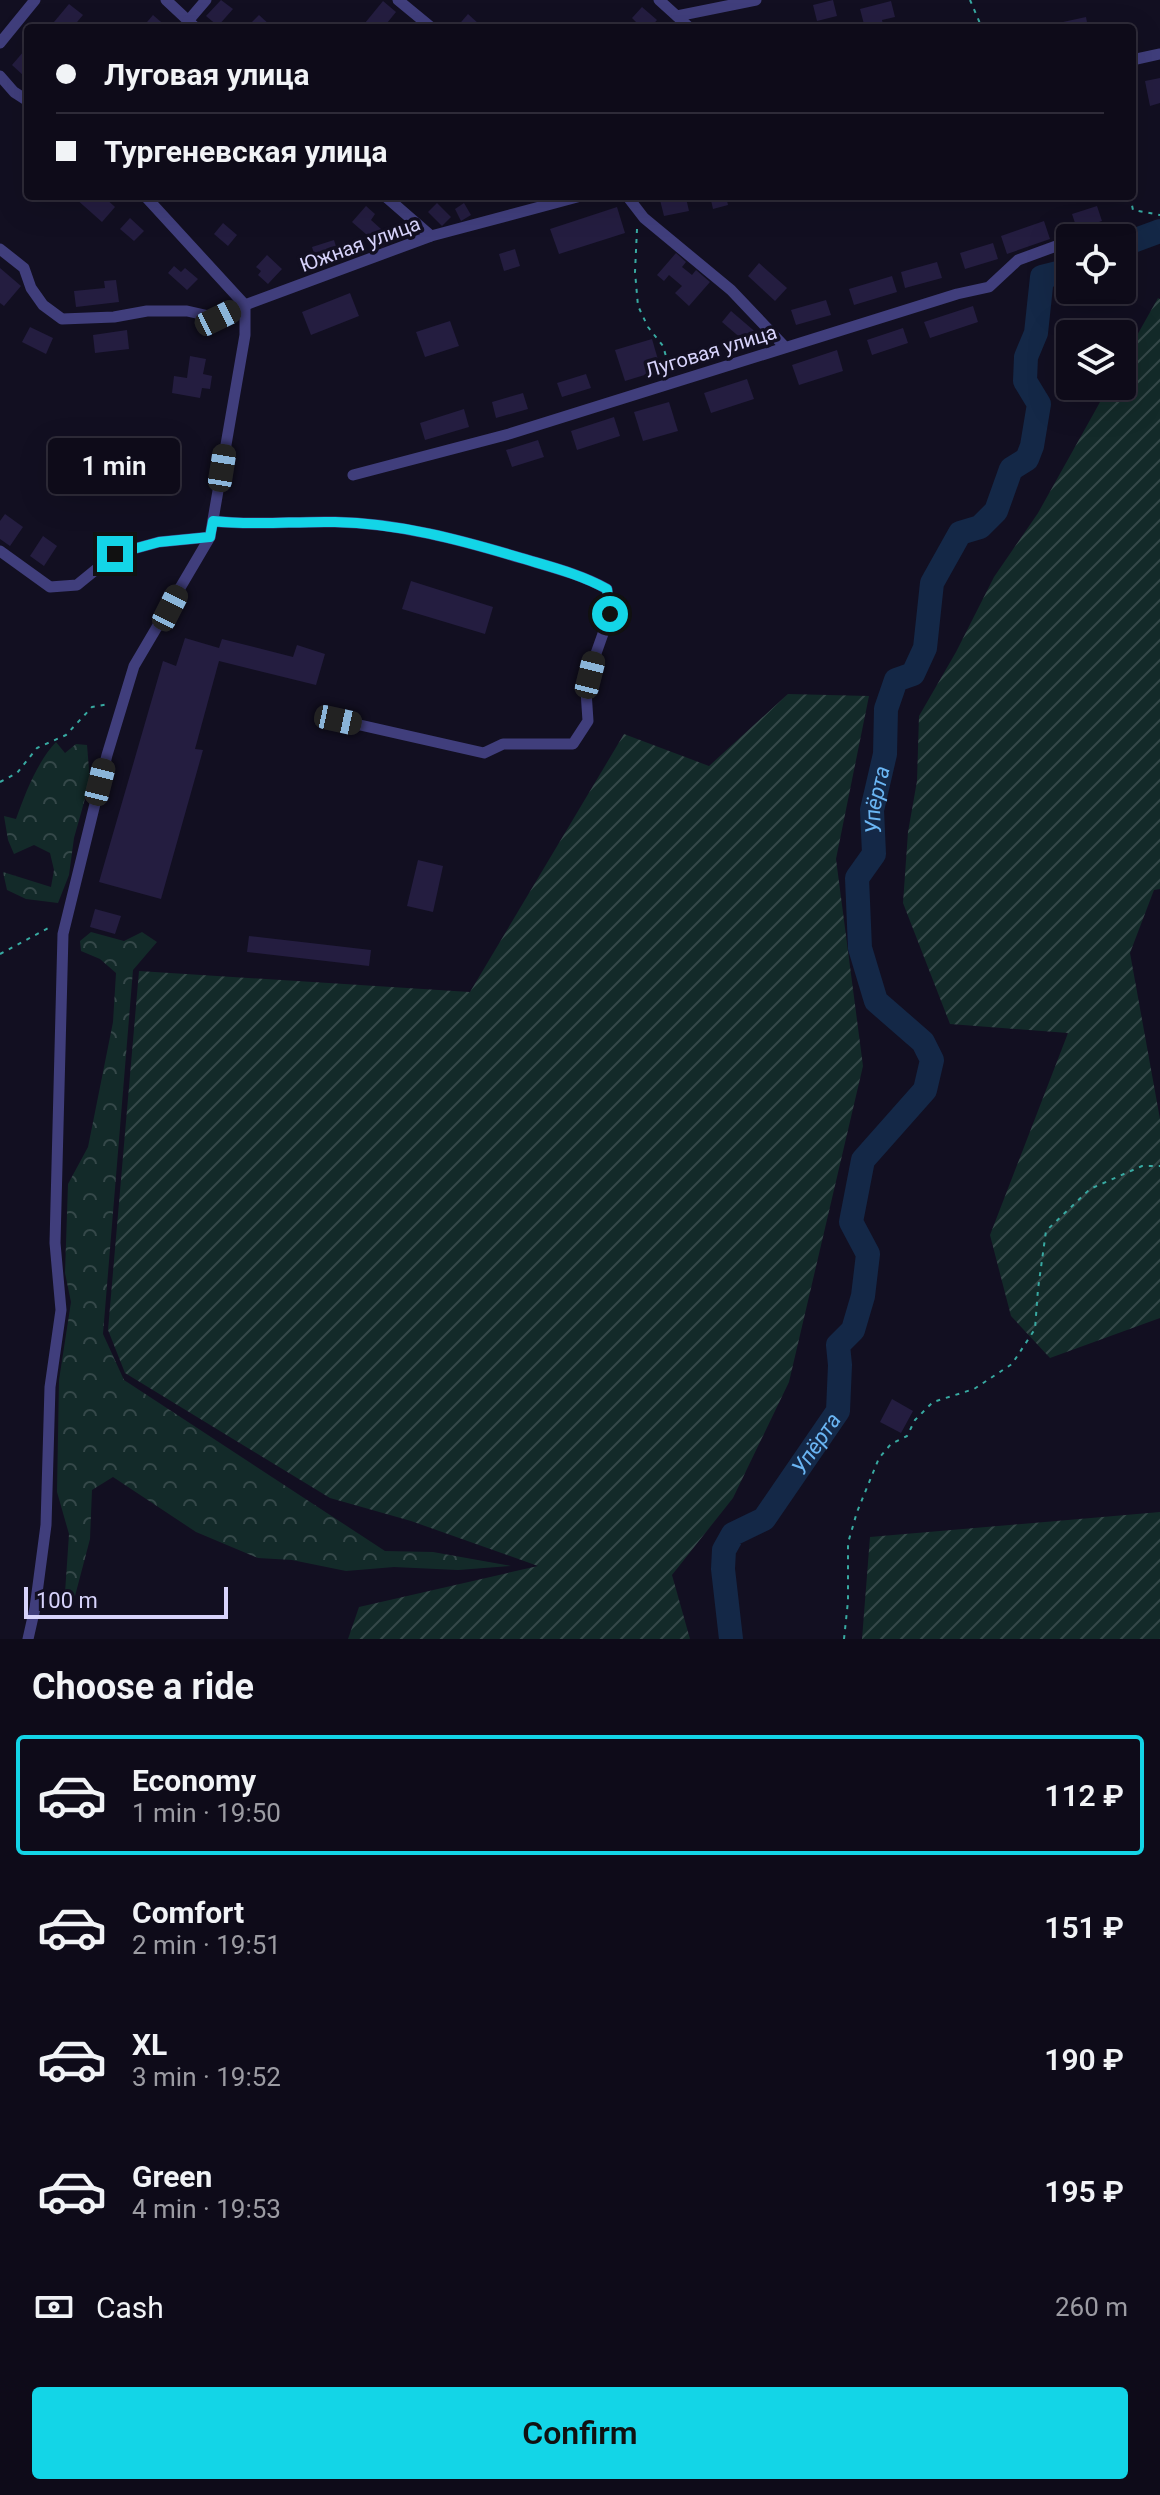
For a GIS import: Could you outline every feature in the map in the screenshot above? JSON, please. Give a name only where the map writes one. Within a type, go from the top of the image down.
[{"type":"street","points":[[0,43],[35,0]]},
{"type":"street","points":[[166,0],[192,24],[206,0]]},
{"type":"street","points":[[398,0],[427,24]]},
{"type":"street","points":[[659,0],[686,24]]},
{"type":"street","points":[[677,16],[756,0]]},
{"type":"street","points":[[1136,59],[1160,54]]},
{"type":"street","points":[[0,76],[24,98]]},
{"type":"street","points":[[28,1639],[46,1525],[50,1387],[61,1310],[55,1243],[63,934],[107,755],[134,666],[210,537],[245,335],[245,305],[149,200]]},
{"type":"street","points":[[390,200],[431,236]]},
{"type":"street","name":"Южная улица","points":[[0,249],[24,268],[31,288],[43,305],[62,319],[114,317],[147,311],[187,311],[218,318],[245,305],[431,236],[566,200]]},
{"type":"street","points":[[630,200],[644,218],[731,290],[785,347]]},
{"type":"street","name":"Луговая улица","points":[[353,475],[509,434],[957,294],[989,287],[1018,260],[1056,246]]},
{"type":"street","points":[[213,521],[234,524],[378,524],[472,543],[584,576],[607,589],[610,614],[586,691],[588,721],[573,744],[503,744],[484,753],[338,720]]},
{"type":"street","points":[[0,551],[50,587],[77,585],[115,554],[159,542],[210,537]]},
{"type":"path","points":[[970,0],[980,24]]},
{"type":"path","points":[[1131,200],[1133,210],[1160,215]]},
{"type":"path","points":[[636,208],[638,306],[648,327],[663,346],[674,382]]},
{"type":"path","points":[[0,782],[17,773],[37,748],[66,735],[92,707],[124,701]]},
{"type":"path","points":[[0,954],[41,930],[66,921]]},
{"type":"path","points":[[844,1639],[848,1601],[848,1543],[879,1458],[891,1444],[907,1436],[915,1420],[933,1402],[974,1389],[1012,1364],[1035,1329],[1046,1231],[1090,1189],[1142,1166],[1160,1166]]},
{"type":"green space","points":[[1160,299],[1160,889],[1154,890],[1130,953],[1160,1119],[1160,1318],[1050,1358],[1011,1316],[990,1235],[1068,1033],[950,1024],[903,903],[908,832],[917,781],[919,716],[994,577],[1038,513],[1101,400],[1136,400],[1136,337]]},
{"type":"green space","points":[[788,694],[869,696],[836,859],[863,1066],[789,1382],[733,1498],[672,1575],[690,1639],[348,1639],[359,1607],[538,1566],[411,1521],[330,1498],[125,1373],[108,1330],[139,971],[470,992],[624,734],[709,766]]},
{"type":"green space","points":[[56,742],[65,753],[76,744],[87,745],[90,781],[74,838],[69,875],[58,903],[26,899],[7,890],[3,872],[51,887],[54,870],[50,853],[34,845],[14,854],[4,816],[16,819],[37,769]]},
{"type":"green space","points":[[91,932],[124,941],[142,932],[157,942],[133,970],[103,1334],[124,1380],[385,1551],[433,1552],[511,1566],[458,1570],[394,1567],[346,1571],[292,1560],[258,1558],[196,1532],[113,1477],[92,1490],[90,1539],[75,1596],[65,1593],[69,1534],[57,1492],[59,1380],[71,1302],[65,1273],[68,1184],[88,1147],[113,1022],[116,973],[100,959],[81,951],[80,941]]},
{"type":"green space","points":[[1160,1512],[1160,1639],[862,1639],[870,1537]]},
{"type":"building","points":[[221,0],[233,9],[220,24],[206,16]]},
{"type":"building","points":[[833,0],[837,16],[817,21],[813,5]]},
{"type":"building","points":[[383,1],[396,12],[386,24],[365,23]]},
{"type":"building","points":[[891,1],[895,17],[882,20],[883,24],[864,24],[860,9]]},
{"type":"building","points":[[69,4],[83,15],[75,24],[52,24]]},
{"type":"building","points":[[642,7],[657,20],[654,24],[638,24],[632,18]]},
{"type":"building","points":[[468,14],[479,24],[459,24]]},
{"type":"building","points":[[153,15],[163,24],[145,24]]},
{"type":"building","points":[[259,15],[269,24],[250,24]]},
{"type":"building","points":[[1086,17],[1087,24],[1063,24]]},
{"type":"building","points":[[24,51],[24,76],[12,65]]},
{"type":"building","points":[[1160,78],[1160,103],[1150,106],[1145,81]]},
{"type":"building","points":[[77,200],[107,200],[115,207],[102,222]]},
{"type":"building","points":[[660,200],[686,200],[689,211],[664,216]]},
{"type":"building","points":[[711,200],[727,200],[728,205],[713,209]]},
{"type":"building","points":[[437,203],[451,217],[442,226],[428,212]]},
{"type":"building","points":[[464,203],[471,215],[461,221],[455,209]]},
{"type":"building","points":[[366,206],[375,214],[371,220],[391,238],[382,248],[352,222]]},
{"type":"building","points":[[1097,206],[1102,221],[1075,224],[1072,214]]},
{"type":"building","points":[[617,207],[625,233],[559,254],[550,229]]},
{"type":"building","points":[[130,218],[144,231],[134,241],[120,229]]},
{"type":"building","points":[[1044,221],[1050,239],[1007,254],[1001,236]]},
{"type":"building","points":[[223,223],[237,235],[228,246],[214,234]]},
{"type":"building","points":[[334,240],[338,253],[316,260],[312,247]]},
{"type":"building","points":[[993,243],[998,259],[965,269],[960,253]]},
{"type":"building","points":[[515,249],[520,266],[504,271],[499,254]]},
{"type":"building","points":[[676,253],[686,262],[682,267],[692,275],[696,270],[710,282],[689,306],[675,293],[682,286],[669,275],[664,281],[657,275]]},
{"type":"building","points":[[267,255],[282,269],[268,284],[258,275],[261,271],[256,267]]},
{"type":"building","points":[[937,262],[942,278],[905,288],[901,272]]},
{"type":"building","points":[[759,263],[787,288],[775,301],[748,276]]},
{"type":"building","points":[[174,266],[181,272],[185,268],[198,279],[187,290],[168,273]]},
{"type":"building","points":[[0,268],[21,286],[4,306],[0,303]]},
{"type":"building","points":[[892,276],[897,292],[854,305],[849,289]]},
{"type":"building","points":[[116,280],[119,302],[76,307],[74,291],[105,288],[104,281]]},
{"type":"building","points":[[350,293],[359,316],[311,335],[302,312]]},
{"type":"building","points":[[826,300],[831,315],[796,325],[791,310]]},
{"type":"building","points":[[973,306],[978,322],[930,338],[924,322]]},
{"type":"building","points":[[731,311],[759,335],[750,346],[722,322]]},
{"type":"building","points":[[450,321],[459,346],[425,357],[416,332]]},
{"type":"building","points":[[30,327],[53,338],[46,354],[22,342]]},
{"type":"building","points":[[903,328],[908,343],[872,355],[867,340]]},
{"type":"building","points":[[127,330],[129,349],[95,353],[93,335]]},
{"type":"building","points":[[652,339],[661,370],[625,381],[615,350]]},
{"type":"building","points":[[837,350],[843,371],[799,385],[792,365]]},
{"type":"building","points":[[190,356],[206,359],[203,374],[212,376],[210,389],[202,388],[200,398],[172,393],[174,376],[187,378]]},
{"type":"building","points":[[586,374],[591,388],[562,397],[557,383]]},
{"type":"building","points":[[747,379],[754,399],[711,413],[704,393]]},
{"type":"building","points":[[523,393],[528,409],[496,418],[492,402]]},
{"type":"building","points":[[669,402],[678,431],[643,441],[634,412]]},
{"type":"building","points":[[464,409],[469,427],[425,440],[420,423]]},
{"type":"building","points":[[614,417],[620,436],[577,450],[571,431]]},
{"type":"building","points":[[538,440],[544,457],[512,467],[506,450]]},
{"type":"building","points":[[5,514],[23,527],[10,546],[0,539],[0,521]]},
{"type":"building","points":[[43,536],[57,546],[44,566],[30,556]]},
{"type":"building","points":[[411,581],[493,607],[485,634],[402,609]]},
{"type":"building","points":[[185,638],[219,648],[222,639],[293,657],[297,645],[325,654],[316,685],[219,661],[195,749],[203,750],[161,899],[99,882],[163,661],[176,666]]},
{"type":"building","points":[[418,860],[443,866],[433,912],[407,906]]},
{"type":"building","points":[[95,909],[121,916],[115,934],[90,927]]},
{"type":"building","points":[[249,936],[371,950],[369,966],[247,952]]},
{"type":"building","points":[[892,1399],[913,1411],[901,1433],[880,1422]]},
{"type":"waterway","name":"Упёрта","points":[[1136,240],[1160,231]]},
{"type":"waterway","name":"Упёрта","points":[[731,1639],[723,1569],[724,1550],[733,1534],[764,1519],[838,1411],[838,1345],[853,1330],[863,1296],[868,1254],[851,1222],[863,1160],[925,1090],[932,1060],[923,1042],[876,1001],[860,948],[857,878],[874,854],[872,810],[885,754],[886,709],[896,680],[913,674],[925,648],[932,583],[960,533],[980,527],[996,511],[1011,469],[1027,459],[1039,404],[1025,381],[1026,357],[1036,333],[1042,277],[1056,274]]},
{"type":"route","points":[[115,554],[159,542],[210,537],[213,521],[234,524],[378,524],[472,543],[584,576],[607,589],[610,614]]}]
